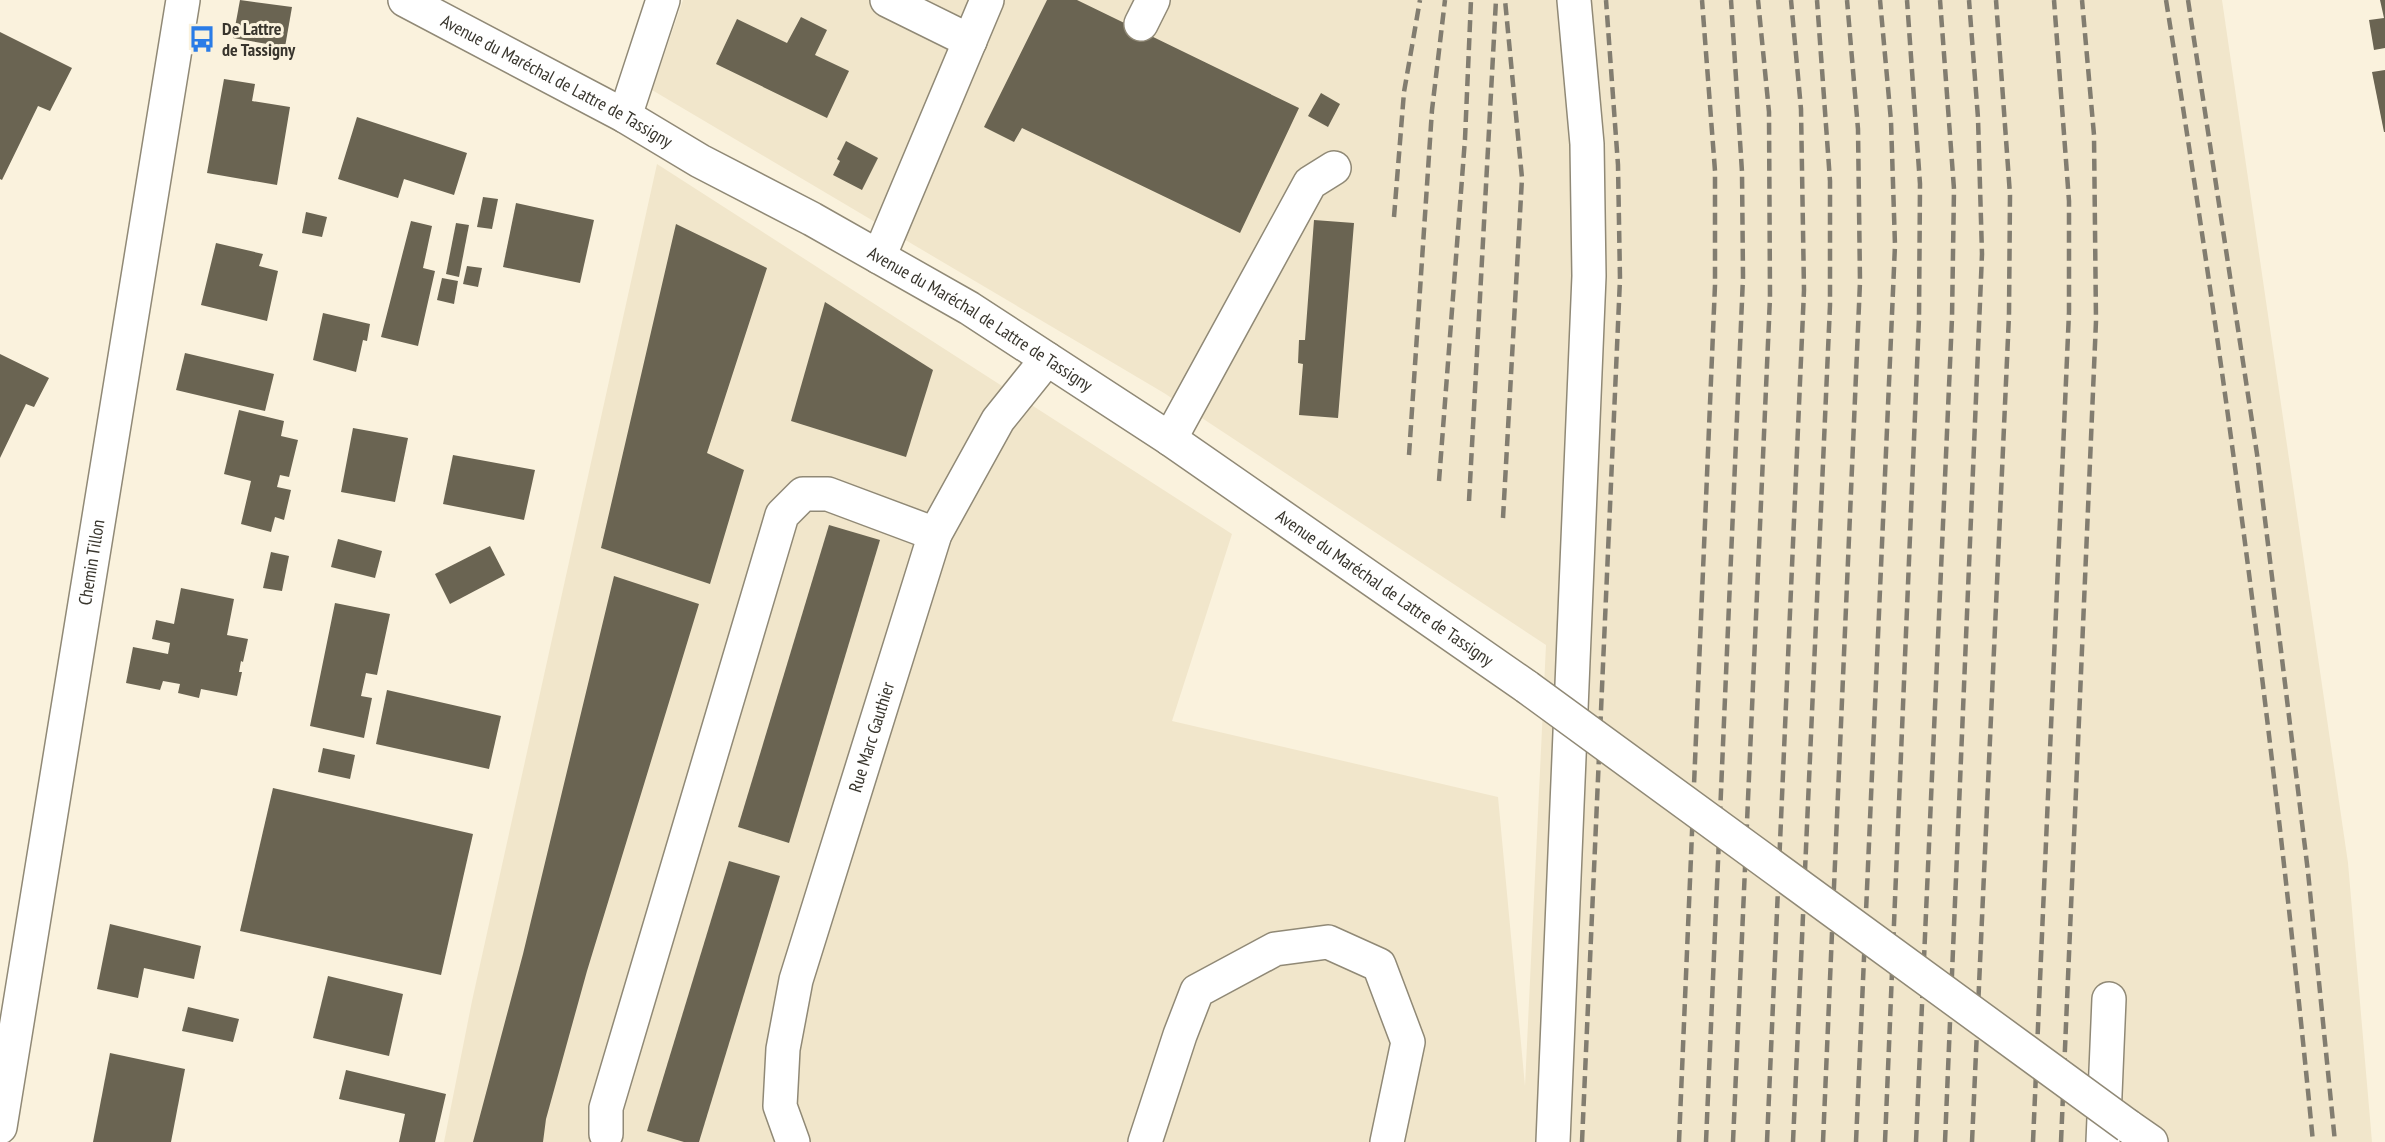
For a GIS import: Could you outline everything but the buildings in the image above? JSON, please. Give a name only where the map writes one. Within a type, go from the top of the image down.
[{"type":"street","name":"Chemin Tillon","points":[[0,1127],[183,0]]},
{"type":"street","name":"Avenue du Maréchal de Lattre de Tassigny","points":[[405,0],[625,116],[700,161],[812,219],[969,308],[1170,439],[1527,687],[2127,1137]]},
{"type":"street","points":[[625,116],[663,0]]},
{"type":"street","points":[[887,0],[970,41]]},
{"type":"street","points":[[879,257],[987,0]]},
{"type":"street","points":[[1553,1142],[1589,276],[1587,144],[1574,0]]},
{"type":"street","points":[[1170,439],[1310,183],[1334,168]]},
{"type":"street","name":"Rue Marc Gauthier","points":[[793,1142],[780,1106],[783,1049],[796,981],[935,534],[998,420],[1047,359]]},
{"type":"street","points":[[606,1134],[606,1108],[782,515],[803,494],[828,494],[935,534]]},
{"type":"street","points":[[1145,1142],[1197,991],[1275,949],[1328,942],[1379,965],[1408,1042],[1388,1142]]},
{"type":"street","points":[[2109,999],[2127,1137]]},
{"type":"shaded area","points":[[683,0],[2222,0],[2348,863],[2372,1142],[444,1142],[472,1001],[657,164],[1232,534],[1172,721],[1498,797],[1525,1086],[1546,645],[1164,393],[652,90]]},
{"type":"railway","points":[[1394,217],[1404,92],[1420,0]]},
{"type":"railway","points":[[1409,455],[1432,110],[1445,0]]},
{"type":"railway","points":[[1439,481],[1465,139],[1471,0]]},
{"type":"railway","points":[[1469,501],[1496,0]]},
{"type":"railway","points":[[1503,518],[1522,178],[1505,0]]},
{"type":"railway","points":[[1582,1142],[1620,279],[1618,165],[1606,0]]},
{"type":"railway","points":[[1679,1142],[1715,285],[1715,171],[1702,0]]},
{"type":"railway","points":[[1706,1142],[1743,277],[1742,172],[1731,0]]},
{"type":"railway","points":[[1733,1142],[1770,297],[1769,112],[1758,0]]},
{"type":"railway","points":[[1767,1142],[1804,290],[1801,109],[1791,0]]},
{"type":"railway","points":[[1793,1142],[1830,305],[1830,181],[1817,0]]},
{"type":"railway","points":[[1823,1142],[1860,282],[1858,129],[1847,0]]},
{"type":"railway","points":[[1856,1142],[1895,245],[1891,121],[1880,0]]},
{"type":"railway","points":[[1885,1142],[1919,318],[1920,184],[1907,0]]},
{"type":"railway","points":[[1916,1142],[1952,318],[1954,189],[1940,0]]},
{"type":"railway","points":[[1945,1142],[1982,254],[1978,118],[1969,0]]},
{"type":"railway","points":[[1972,1142],[2009,315],[2010,195],[1996,0]]},
{"type":"railway","points":[[2033,1142],[2069,312],[2069,201],[2054,0]]},
{"type":"railway","points":[[2061,1142],[2096,321],[2094,135],[2082,0]]},
{"type":"railway","points":[[2166,0],[2230,427],[2283,856],[2313,1142]]},
{"type":"railway","points":[[2188,0],[2257,454],[2308,872],[2335,1142]]},
{"type":"place","name":"De Lattre de Tassigny","points":[[202,39]]}]
